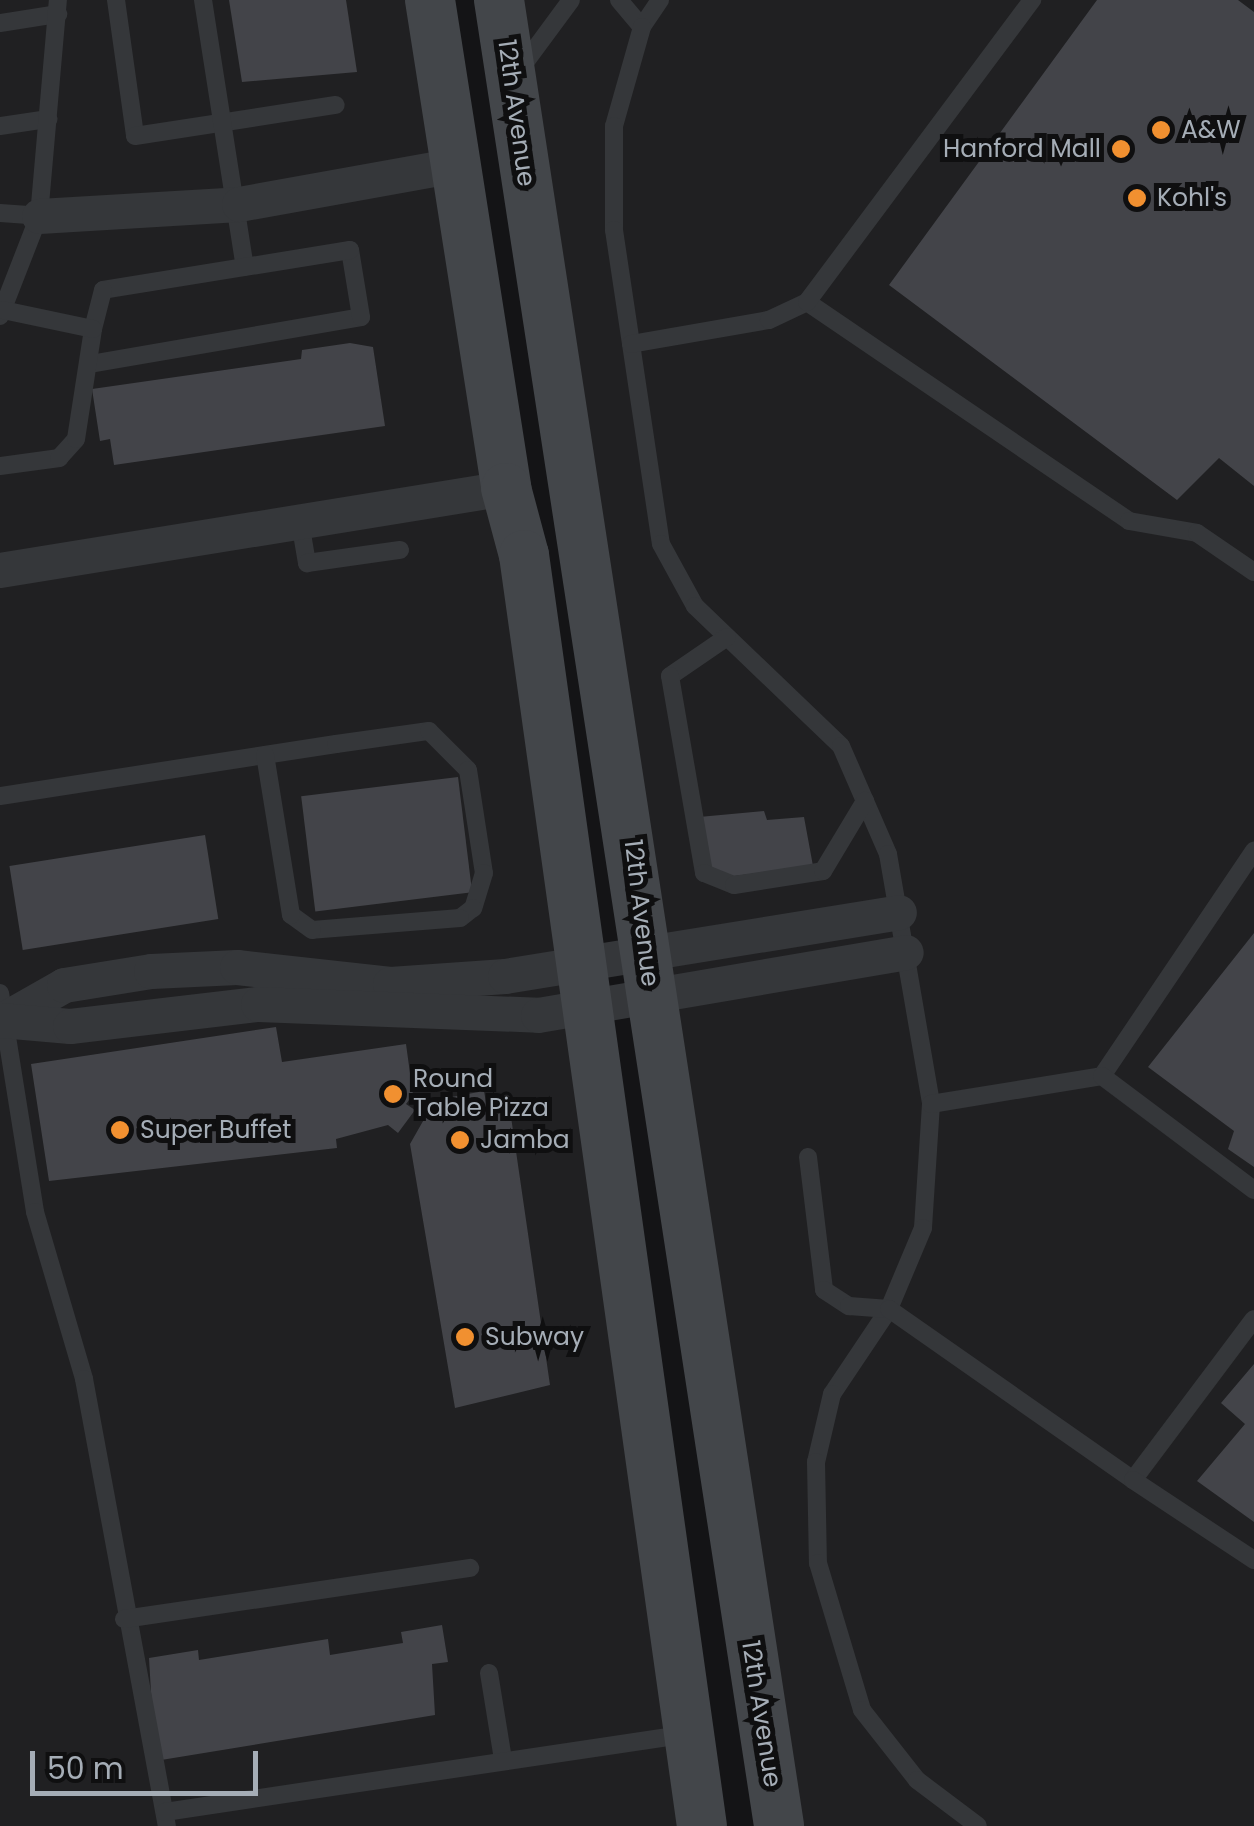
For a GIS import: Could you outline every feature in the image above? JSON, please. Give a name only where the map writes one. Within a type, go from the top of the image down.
[{"type":"main road","points":[[430,0],[506,488],[524,555],[581,958],[582,1009],[702,1826]]},
{"type":"main road","name":"12th Avenue","points":[[499,0],[779,1826]]},
{"type":"street","points":[[40,216],[239,204],[456,164]]},
{"type":"street","points":[[0,570],[506,488]]},
{"type":"street","points":[[1,1010],[70,1026],[258,1004],[334,1014],[582,1009],[651,972],[900,912]]},
{"type":"street","points":[[1,1010],[64,986],[197,966],[390,984],[506,976],[581,958],[651,972],[906,952]]},
{"type":"lane","points":[[116,0],[135,136],[336,105]]},
{"type":"lane","points":[[203,0],[221,124],[239,204],[244,266]]},
{"type":"lane","points":[[510,82],[571,0]]},
{"type":"lane","points":[[619,0],[642,27]]},
{"type":"lane","points":[[660,0],[642,27],[614,126],[614,230],[661,544],[695,606],[841,746],[865,801],[900,912],[931,1104],[922,1228],[889,1309],[832,1394],[816,1462],[818,1563],[862,1710],[917,1780],[978,1826]]},
{"type":"lane","points":[[632,344],[769,320],[808,302],[1032,0]]},
{"type":"lane","points":[[0,23],[58,7],[40,216],[2,314],[93,329]]},
{"type":"lane","points":[[0,126],[48,119]]},
{"type":"lane","points":[[0,212],[40,216]]},
{"type":"lane","points":[[0,466],[59,458],[67,449],[90,364],[93,329],[103,290],[350,250],[361,317],[90,364]]},
{"type":"lane","points":[[808,302],[1129,522],[1198,533],[1254,572]]},
{"type":"lane","points":[[300,522],[307,563],[400,550]]},
{"type":"lane","points":[[727,637],[670,676],[704,873],[734,885],[823,871],[865,801]]},
{"type":"lane","points":[[0,796],[265,755],[428,731],[468,770],[484,873],[482,894],[460,918],[312,930],[291,915],[265,755]]},
{"type":"lane","points":[[1102,1076],[1254,851]]},
{"type":"lane","points":[[1,1010],[35,1212],[84,1379],[124,1620],[166,1819],[503,1759],[690,1734]]},
{"type":"lane","points":[[931,1104],[1102,1076],[1254,1190]]},
{"type":"lane","points":[[808,1157],[824,1290],[849,1306],[889,1309],[1132,1480],[1254,1560]]},
{"type":"lane","points":[[1132,1480],[1254,1319]]},
{"type":"lane","points":[[124,1620],[470,1568]]},
{"type":"lane","points":[[489,1673],[503,1759]]},
{"type":"shaded area","points":[[0,0],[430,0],[702,1826],[0,1826]]},
{"type":"shaded area","points":[[499,0],[1254,0],[1254,1826],[779,1826]]},
{"type":"building","points":[[229,0],[346,0],[357,72],[242,82]]},
{"type":"building","name":"Hanford Mall","points":[[1097,0],[1238,0],[1254,12],[1254,486],[1219,458],[1177,500],[889,285]]},
{"type":"building","points":[[350,343],[373,347],[385,426],[114,465],[110,439],[100,441],[92,389],[301,359],[302,350]]},
{"type":"building","points":[[458,777],[472,892],[315,911],[301,796]]},
{"type":"building","points":[[764,811],[767,820],[804,817],[813,866],[718,878],[707,866],[699,817]]},
{"type":"building","points":[[205,835],[218,919],[23,950],[9,866]]},
{"type":"building","points":[[1254,933],[1254,1167],[1228,1149],[1234,1131],[1148,1067]]},
{"type":"building","points":[[276,1027],[282,1062],[406,1044],[413,1095],[406,1104],[415,1110],[398,1133],[388,1125],[336,1139],[337,1148],[49,1181],[31,1064]]},
{"type":"building","points":[[484,1091],[488,1114],[510,1110],[550,1385],[455,1408],[410,1144],[435,1100]]},
{"type":"building","points":[[1254,1364],[1254,1522],[1197,1481],[1245,1424],[1221,1403]]},
{"type":"building","points":[[442,1625],[448,1662],[432,1664],[435,1715],[155,1761],[149,1658],[198,1650],[199,1660],[328,1639],[330,1655],[403,1643],[401,1632]]},
{"type":"place","name":"A&W","points":[[1161,130]]},
{"type":"place","name":"Hanford Mall","points":[[1121,149]]},
{"type":"place","name":"Kohl's","points":[[1137,198]]},
{"type":"place","name":"Round Table Pizza","points":[[393,1094]]},
{"type":"place","name":"Super Buffet","points":[[120,1130]]},
{"type":"place","name":"Jamba","points":[[460,1140]]},
{"type":"place","name":"Subway","points":[[465,1337]]}]
